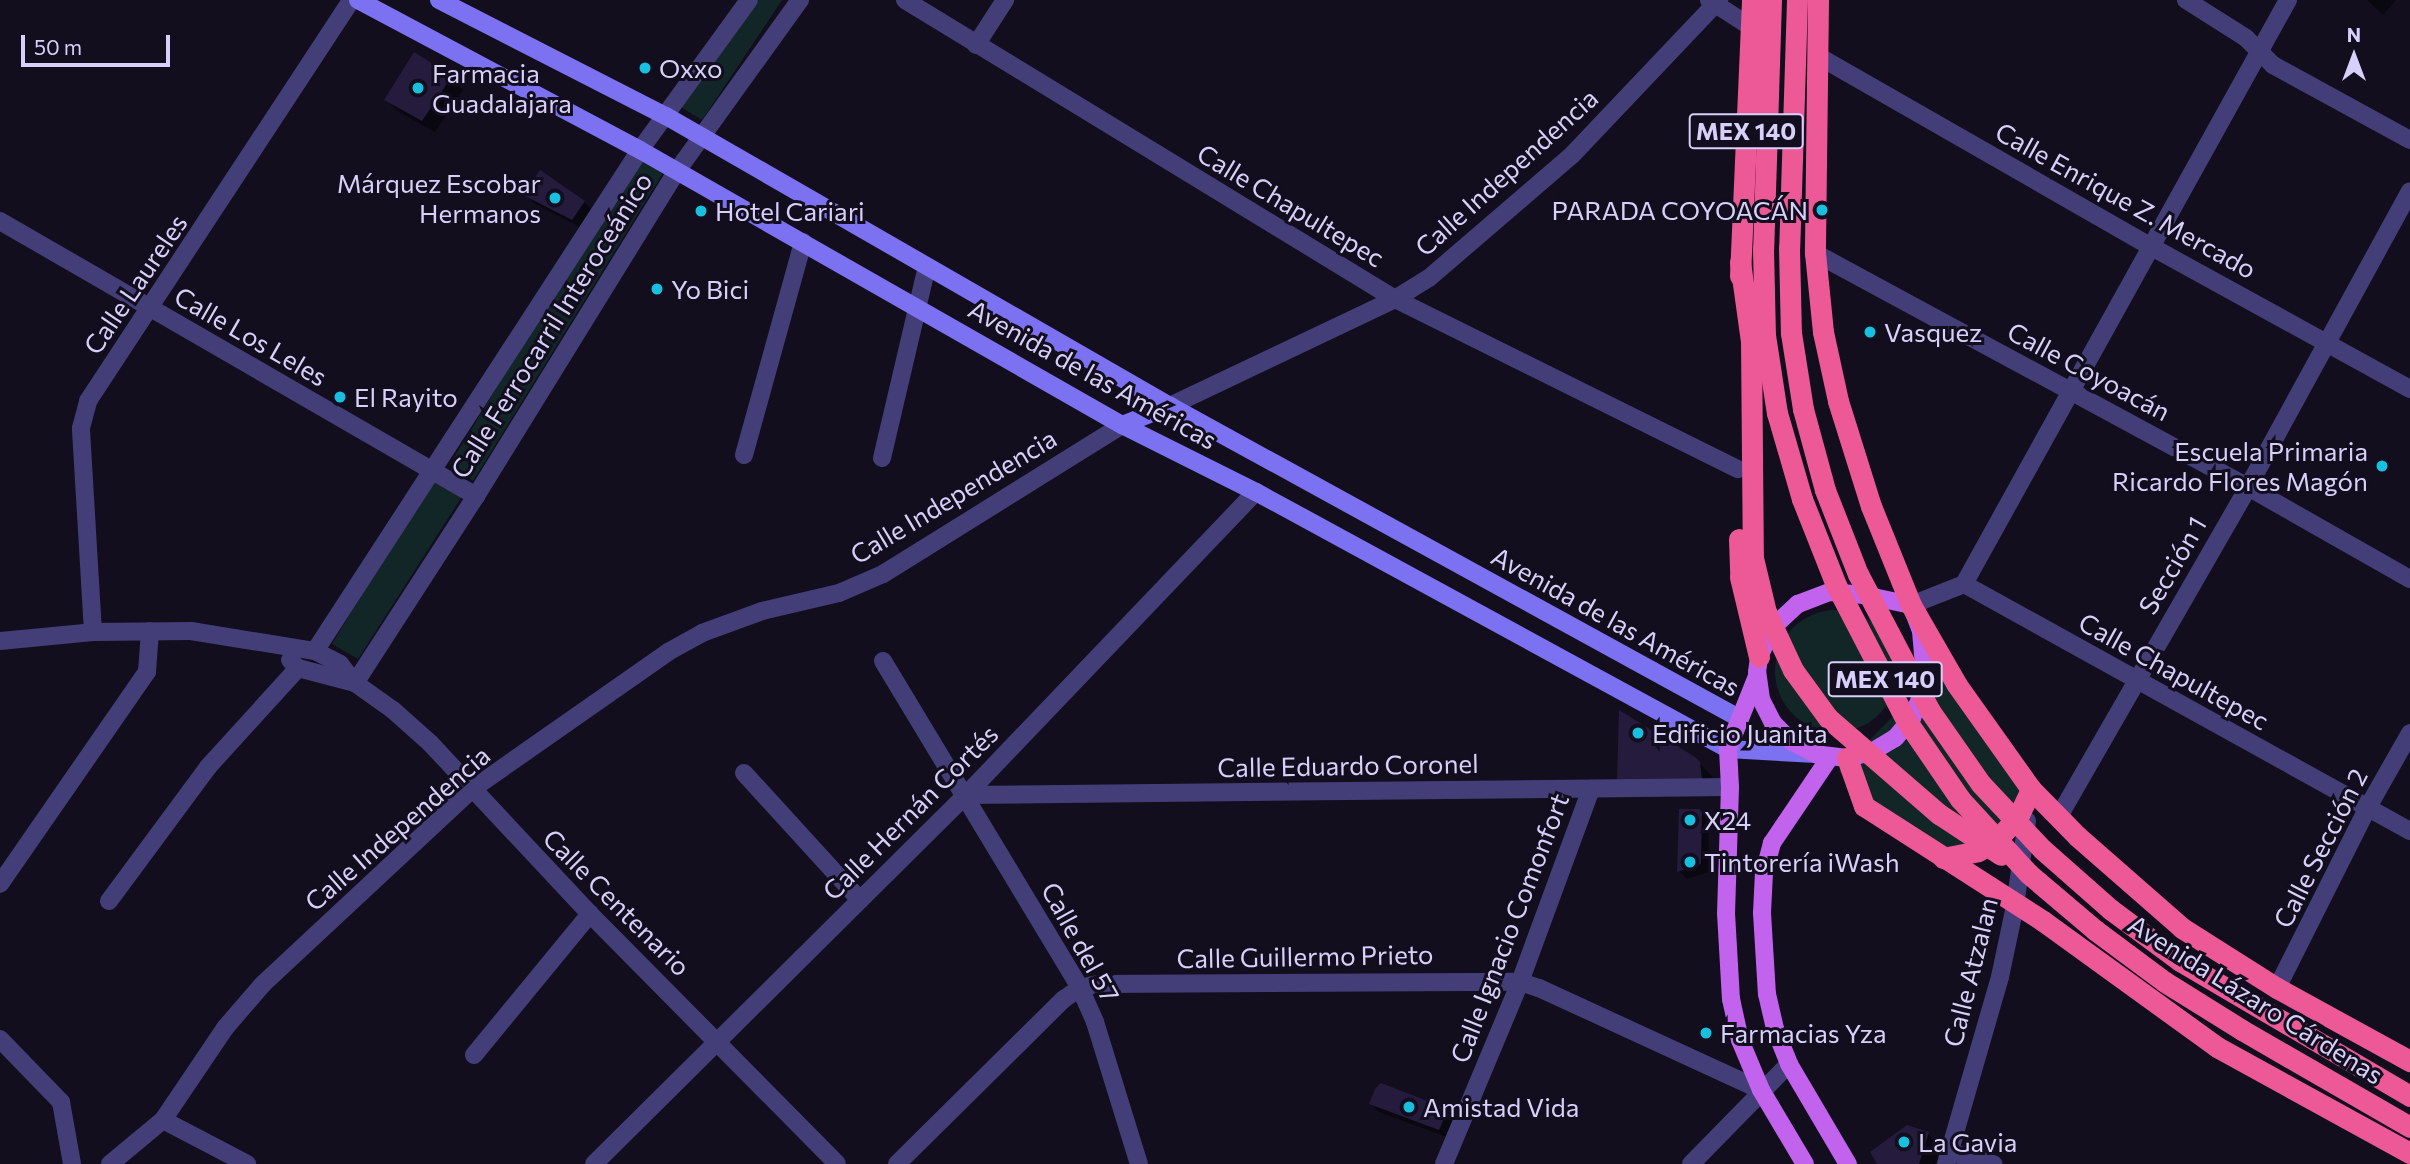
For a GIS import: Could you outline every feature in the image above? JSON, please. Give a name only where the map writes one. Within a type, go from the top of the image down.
[{"type":"highway","name":"MEX 140","points":[[1752,0],[1740,262],[1738,469],[1740,578],[1758,665]]},
{"type":"highway","name":"Avenida Lázaro Cárdenas","points":[[1771,0],[1763,248],[1765,335],[1777,413],[1802,499],[1836,585],[1906,720],[1960,799],[2029,874],[2095,930],[2165,982],[2410,1127]]},
{"type":"highway","name":"Avenida Lázaro Cárdenas","points":[[1797,0],[1790,285],[1791,333],[1803,409],[1825,490],[1858,575],[1930,711],[1981,785],[2042,849],[2110,909],[2180,961],[2410,1096]]},
{"type":"highway","name":"MEX 140","points":[[1818,0],[1815,253],[1823,332],[1838,401],[1871,506],[1911,605],[1957,685],[2031,789],[2077,836],[2182,928],[2277,988],[2410,1061]]},
{"type":"highway","points":[[1740,262],[1751,341],[1754,558],[1766,612],[1793,670],[1828,718],[1939,814],[2029,874]]},
{"type":"highway","points":[[1831,757],[1864,806],[2015,906],[2043,921],[2217,1047],[2410,1153]]},
{"type":"highway","points":[[1942,858],[1978,850],[2001,835],[2018,817],[2031,789]]},
{"type":"highway","points":[[2043,921],[2036,896],[2041,871],[2055,850],[2077,836]]},
{"type":"main road","name":"Avenida de las Américas","points":[[358,0],[640,150],[1122,425],[1256,492],[1728,749],[1831,757]]},
{"type":"main road","name":"Avenida de las Américas","points":[[439,0],[666,117],[1170,406],[1739,718]]},
{"type":"main road","name":"Calle Independencia","points":[[1122,425],[1170,406]]},
{"type":"main road","points":[[1805,1164],[1761,1090],[1740,1040],[1731,999],[1726,913],[1730,787],[1728,749],[1773,627],[1798,604],[1830,592],[1864,595],[1911,605]]},
{"type":"main road","name":"MEX 140","points":[[1758,665],[1761,699],[1773,723],[1792,742],[1831,757],[1872,752],[1895,738],[1912,718],[1922,694],[1924,668],[1921,631],[1911,605]]},
{"type":"main road","points":[[1831,757],[1772,843],[1764,872],[1762,913],[1767,995],[1775,1029],[1789,1064],[1848,1164]]},
{"type":"street","name":"Calle Laureles","points":[[93,632],[81,428],[88,401],[151,309],[351,0]]},
{"type":"street","name":"Calle Ferrocarril Interoceánico","points":[[315,651],[640,150],[749,0]]},
{"type":"street","name":"Calle Ferrocarril Interoceánico","points":[[355,683],[476,496],[677,171],[800,0]]},
{"type":"street","name":"Calle Chapultepec","points":[[905,0],[976,46],[1395,299],[1738,469]]},
{"type":"street","points":[[976,46],[1005,0]]},
{"type":"street","points":[[2186,0],[2246,38],[2273,65],[2410,140]]},
{"type":"street","points":[[1911,605],[1964,584],[2288,0]]},
{"type":"street","points":[[1714,1],[1751,27]]},
{"type":"street","name":"Calle Independencia","points":[[1170,406],[1395,299],[1438,270],[1572,155],[1714,1]]},
{"type":"street","name":"Calle Enrique Z. Mercado","points":[[1818,56],[2150,246],[2410,389]]},
{"type":"street","name":"Sección 1","points":[[2058,818],[2248,487],[2410,191]]},
{"type":"street","name":"Calle Los Leles","points":[[0,221],[476,496]]},
{"type":"street","points":[[744,455],[803,242]]},
{"type":"street","name":"Calle Coyoacán","points":[[1815,253],[2248,487],[2410,579]]},
{"type":"street","points":[[882,458],[927,266]]},
{"type":"street","name":"Calle Independencia","points":[[110,1164],[163,1120],[225,1028],[263,984],[471,790],[668,652],[702,633],[762,611],[839,593],[883,574],[1122,425]]},
{"type":"street","name":"Calle Hernán Cortés","points":[[594,1164],[717,1039],[966,795],[1256,492]]},
{"type":"street","name":"Calle Chapultepec","points":[[1964,584],[2410,831]]},
{"type":"street","points":[[0,884],[147,672],[150,631]]},
{"type":"street","name":"Calle Centenario","points":[[0,641],[93,632],[150,631],[228,636],[278,648],[315,651],[340,664],[355,683],[393,710],[430,743],[471,790],[590,914],[717,1039],[837,1164]]},
{"type":"street","points":[[109,901],[208,767],[298,668],[278,648]]},
{"type":"street","name":"Calle del 57","points":[[883,661],[1080,988],[1095,1022],[1139,1164]]},
{"type":"street","name":"Calle Centenario","points":[[298,668],[355,683]]},
{"type":"street","name":"Calle Sección 2","points":[[2277,988],[2368,807],[2410,733]]},
{"type":"street","points":[[744,773],[860,900]]},
{"type":"street","name":"Calle Eduardo Coronel","points":[[966,795],[1730,787]]},
{"type":"street","name":"Calle Ignacio Comonfort","points":[[1444,1164],[1520,982],[1591,789]]},
{"type":"street","name":"Calle Atzalan","points":[[1947,1158],[2000,977],[2015,906],[2031,789]]},
{"type":"street","points":[[474,1055],[590,914]]},
{"type":"street","name":"Calle Guillermo Prieto","points":[[1080,988],[1098,984],[1520,982],[1539,988],[1761,1090]]},
{"type":"street","points":[[897,1164],[1064,999],[1080,988]]},
{"type":"street","points":[[0,1039],[61,1102],[72,1164]]},
{"type":"street","points":[[1690,1164],[1789,1064]]},
{"type":"street","points":[[163,1120],[247,1164]]},
{"type":"street","points":[[1947,1158],[1993,1164]]},
{"type":"green space","points":[[744,0],[782,0],[702,120],[676,104]]},
{"type":"green space","points":[[638,157],[663,173],[473,481],[450,464]]},
{"type":"green space","points":[[432,479],[461,498],[358,659],[332,644]]},
{"type":"green space","points":[[1836,610],[1859,615],[1879,628],[1892,648],[1897,671],[1892,694],[1879,714],[1859,727],[1836,732],[1813,727],[1793,714],[1780,694],[1775,671],[1780,648],[1793,628],[1813,615]]},
{"type":"green space","points":[[1931,662],[2020,789],[2009,815],[1969,846],[1936,849],[1859,797],[1839,771],[1910,699]]},
{"type":"building","name":"Farmacia Guadalajara","points":[[414,52],[452,76],[422,121],[384,100]]},
{"type":"building","name":"Márquez Escobar Hermanos","points":[[540,170],[585,201],[572,220],[523,195]]},
{"type":"building","name":"Edificio Juanita","points":[[1619,710],[1695,757],[1700,762],[1702,779],[1617,780]]},
{"type":"building","points":[[1679,809],[1702,809],[1701,864],[1677,872]]},
{"type":"building","name":"Amistad Vida","points":[[1381,1083],[1448,1109],[1439,1130],[1369,1104],[1375,1089]]},
{"type":"building","name":"La Gavia","points":[[1907,1125],[1929,1132],[1919,1164],[1877,1164],[1870,1152]]},
{"type":"place","name":"Oxxo","points":[[645,68]]},
{"type":"place","name":"Farmacia Guadalajara","points":[[418,88]]},
{"type":"place","name":"Márquez Escobar Hermanos","points":[[555,198]]},
{"type":"place","name":"PARADA COYOACÁN","points":[[1822,210]]},
{"type":"place","name":"Hotel Cariari","points":[[701,211]]},
{"type":"place","name":"Yo Bici","points":[[657,289]]},
{"type":"place","name":"Vasquez","points":[[1870,332]]},
{"type":"place","name":"El Rayito","points":[[340,397]]},
{"type":"place","name":"Escuela Primaria Ricardo Flores Magón","points":[[2382,466]]},
{"type":"place","name":"Edificio Juanita","points":[[1638,733]]},
{"type":"place","name":"X24","points":[[1690,820]]},
{"type":"place","name":"Tintorería iWash","points":[[1690,862]]},
{"type":"place","name":"Farmacias Yza","points":[[1706,1033]]},
{"type":"place","name":"Amistad Vida","points":[[1409,1107]]},
{"type":"place","name":"La Gavia","points":[[1904,1142]]}]
